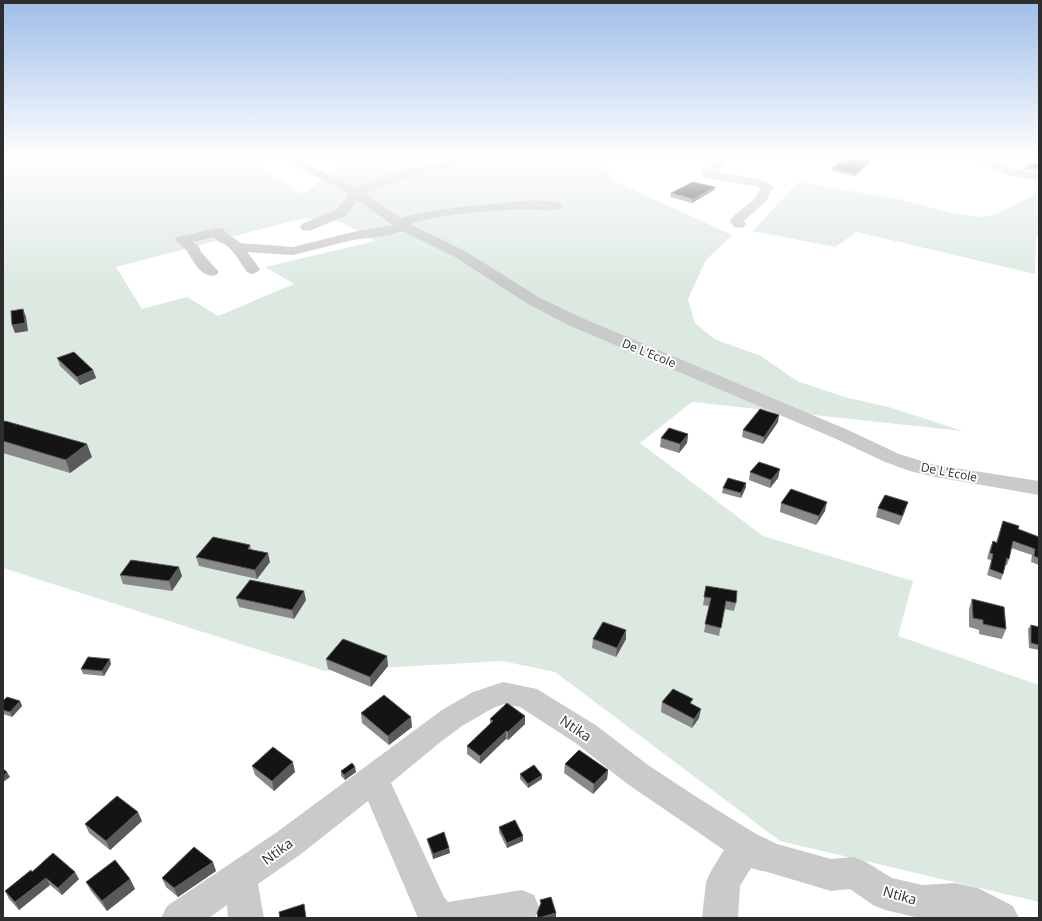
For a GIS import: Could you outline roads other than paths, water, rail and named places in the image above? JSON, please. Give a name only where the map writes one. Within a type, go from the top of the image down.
[{"type":"street","points":[[307,227],[342,212],[351,200]]},
{"type":"street","name":"De L'Ecole","points":[[366,200],[401,224],[460,254],[534,302],[574,321],[841,434],[892,458],[934,471],[1039,488]]},
{"type":"street","points":[[739,224],[737,221],[759,200]]},
{"type":"street","points":[[236,247],[293,252],[353,236],[390,231],[415,218],[437,214],[520,204],[555,206]]},
{"type":"street","points":[[211,272],[194,253],[194,250],[182,240],[218,232],[222,239],[231,242],[236,247],[252,269]]},
{"type":"street","name":"Ntika","points":[[179,918],[240,878],[289,843],[452,718],[483,700],[503,693],[527,696],[587,735],[637,774],[684,806],[744,844],[780,861],[831,875],[854,873],[885,893],[922,902],[960,901],[978,905],[1001,918]]},
{"type":"street","points":[[366,784],[377,788],[383,797],[432,909],[438,917],[445,918]]},
{"type":"street","points":[[720,918],[723,882],[743,851],[780,861]]},
{"type":"street","points":[[240,878],[246,918]]},
{"type":"street","points":[[453,918],[522,907]]}]
